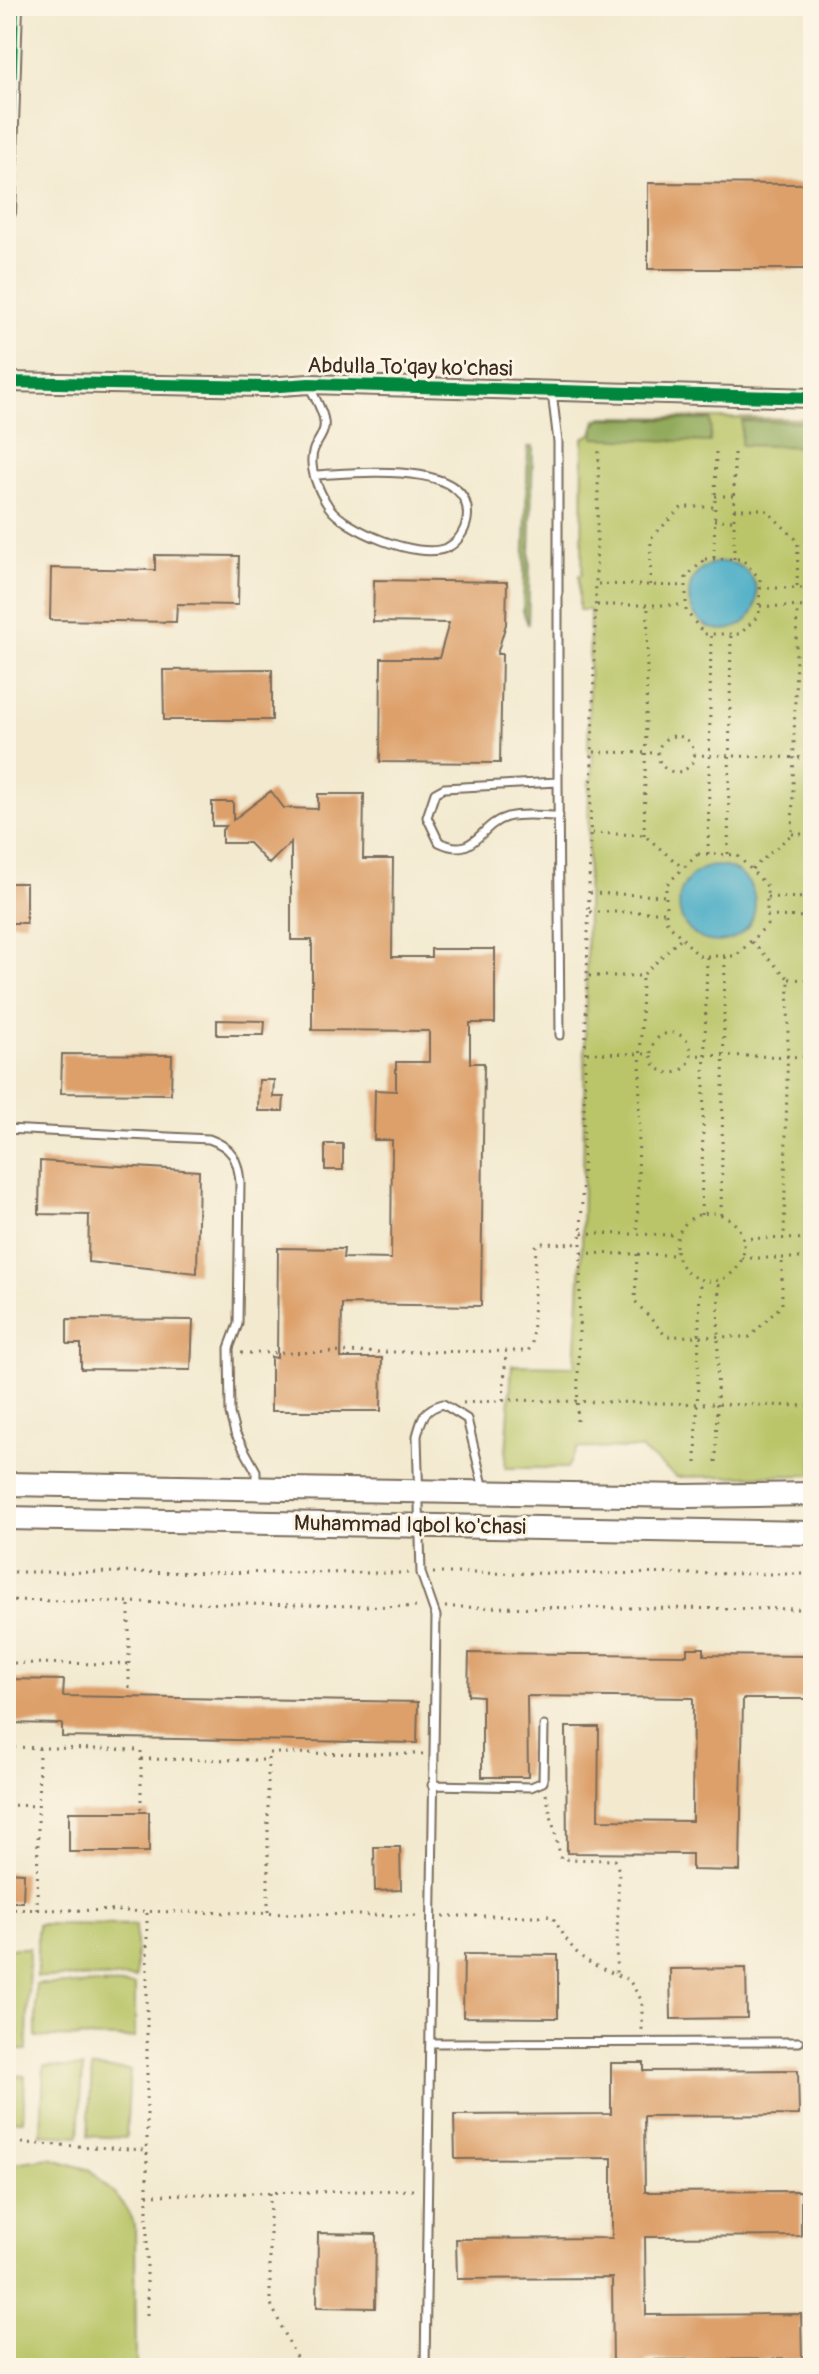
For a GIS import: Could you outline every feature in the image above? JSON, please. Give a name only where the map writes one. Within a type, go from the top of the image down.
[{"type":"main road","name":"Muhammad Iqbol ko'chasi","points":[[6,1484],[485,1492],[810,1493]]},
{"type":"main road","name":"Muhammad Iqbol ko'chasi","points":[[6,1518],[813,1533]]},
{"type":"street","points":[[6,212],[13,6]]},
{"type":"street","name":"Abdulla To'qay ko'chasi","points":[[6,382],[309,384],[813,398]]},
{"type":"lane","points":[[309,384],[324,421],[323,433],[312,454],[315,475],[331,510],[346,524],[384,540],[431,551],[445,549],[463,530],[467,518],[461,496],[437,478],[396,473],[315,475]]},
{"type":"lane","points":[[552,391],[558,442],[560,1035]]},
{"type":"lane","points":[[558,782],[444,788],[435,793],[427,817],[439,842],[459,847],[472,844],[496,822],[507,817],[559,816]]},
{"type":"lane","points":[[6,1129],[209,1139],[231,1150],[239,1169],[240,1238],[238,1324],[229,1353],[231,1421],[256,1471],[256,1488]]},
{"type":"lane","points":[[425,2368],[436,1616],[421,1573],[417,1436],[422,1415],[429,1408],[443,1404],[467,1419],[485,1492]]},
{"type":"lane","points":[[432,1785],[531,1787],[543,1782],[544,1726]]},
{"type":"lane","points":[[430,2043],[799,2042]]},
{"type":"path","points":[[577,1421],[599,446]]},
{"type":"path","points":[[714,559],[716,450]]},
{"type":"path","points":[[734,450],[734,559]]},
{"type":"path","points":[[715,496],[734,496]]},
{"type":"path","points":[[650,585],[651,538],[682,507],[714,507]]},
{"type":"path","points":[[734,509],[765,509],[798,541],[797,588]]},
{"type":"path","points":[[714,520],[734,520]]},
{"type":"path","points":[[705,559],[714,559],[742,559],[760,579],[759,615],[740,634],[704,634],[686,611],[686,577],[705,559]]},
{"type":"path","points":[[598,584],[686,586]]},
{"type":"path","points":[[760,588],[813,588]]},
{"type":"path","points":[[597,605],[686,605]]},
{"type":"path","points":[[644,835],[648,605]]},
{"type":"path","points":[[760,606],[813,607]]},
{"type":"path","points":[[792,834],[797,607]]},
{"type":"path","points":[[708,854],[711,634]]},
{"type":"path","points":[[728,855],[731,634]]},
{"type":"path","points":[[668,736],[683,736],[694,745],[694,755],[693,763],[684,772],[670,772],[659,761],[659,746],[668,736]]},
{"type":"path","points":[[594,752],[659,753]]},
{"type":"path","points":[[694,755],[813,758]]},
{"type":"path","points":[[592,833],[644,835],[683,868]]},
{"type":"path","points":[[752,870],[792,834],[813,834]]},
{"type":"path","points":[[698,854],[728,855],[737,855],[767,886],[767,925],[736,956],[699,956],[666,921],[666,885],[698,854]]},
{"type":"path","points":[[590,893],[666,896]]},
{"type":"path","points":[[767,897],[813,898]]},
{"type":"path","points":[[590,912],[666,912]]},
{"type":"path","points":[[767,916],[813,917]]},
{"type":"path","points":[[589,976],[642,976],[681,938]]},
{"type":"path","points":[[751,942],[789,979],[813,980]]},
{"type":"path","points":[[701,1215],[707,956]]},
{"type":"path","points":[[721,1215],[725,957]]},
{"type":"path","points":[[637,1235],[642,976]]},
{"type":"path","points":[[784,1239],[789,979]]},
{"type":"path","points":[[663,1034],[678,1034],[690,1044],[690,1055],[690,1062],[680,1072],[662,1072],[652,1062],[652,1045],[663,1034]]},
{"type":"path","points":[[587,1053],[652,1054]]},
{"type":"path","points":[[690,1055],[813,1057]]},
{"type":"path","points":[[701,1215],[721,1215],[742,1231],[742,1263],[725,1280],[695,1281],[677,1261],[678,1230],[701,1215]]},
{"type":"path","points":[[582,1233],[678,1235]]},
{"type":"path","points":[[742,1238],[813,1239]]},
{"type":"path","points":[[229,1353],[506,1353],[532,1350],[536,1246],[540,1243],[582,1244]]},
{"type":"path","points":[[582,1253],[677,1255]]},
{"type":"path","points":[[637,1254],[635,1301],[666,1336],[699,1337],[750,1337],[782,1305],[782,1258]]},
{"type":"path","points":[[742,1258],[813,1258]]},
{"type":"path","points":[[696,1463],[700,1281]]},
{"type":"path","points":[[716,1462],[719,1281]]},
{"type":"path","points":[[503,1400],[506,1353]]},
{"type":"path","points":[[443,1404],[503,1400],[810,1406],[808,1473],[813,1472]]},
{"type":"path","points":[[6,1600],[813,1609]]},
{"type":"path","points":[[129,1602],[129,1688]]},
{"type":"path","points":[[6,1663],[129,1664]]},
{"type":"path","points":[[6,1747],[141,1750],[141,1812]]},
{"type":"path","points":[[37,1910],[39,1748]]},
{"type":"path","points":[[268,1912],[268,1753],[435,1754]]},
{"type":"path","points":[[141,1759],[268,1760]]},
{"type":"path","points":[[543,1782],[561,1859],[615,1860],[619,1871],[616,1974]]},
{"type":"path","points":[[6,1805],[38,1806]]},
{"type":"path","points":[[6,1909],[432,1917],[552,1916],[575,1955],[629,1980],[642,2001],[642,2042]]},
{"type":"path","points":[[147,1911],[147,2315]]},
{"type":"path","points":[[6,2142],[147,2150]]},
{"type":"path","points":[[147,2195],[426,2189]]},
{"type":"path","points":[[270,2193],[270,2302],[301,2368]]},
{"type":"green space","points":[[603,417],[813,419],[813,1475],[676,1477],[641,1449],[578,1448],[567,1468],[505,1468],[512,1365],[575,1366],[582,1244],[589,780],[592,779],[593,753],[588,753],[590,610],[579,610],[583,438],[592,434],[596,420]]},
{"type":"green space","points":[[602,418],[711,420],[710,442],[594,438],[595,426]]},
{"type":"green space","points":[[742,421],[813,422],[813,447],[741,445]]},
{"type":"green space","points":[[528,447],[533,447],[528,625],[523,611]]},
{"type":"green space","points":[[37,1924],[136,1925],[136,1978],[37,1977]]},
{"type":"green space","points":[[6,1948],[29,1948],[27,2050],[6,2050]]},
{"type":"green space","points":[[36,1984],[135,1985],[135,2038],[36,2037]]},
{"type":"green space","points":[[44,2066],[83,2068],[79,2136],[41,2134]]},
{"type":"green space","points":[[92,2068],[130,2070],[126,2138],[88,2136]]},
{"type":"green space","points":[[6,2075],[25,2076],[23,2120],[6,2119]]},
{"type":"green space","points":[[50,2158],[90,2170],[123,2203],[135,2226],[136,2368],[6,2368],[6,2164]]},
{"type":"water","points":[[716,562],[730,562],[742,567],[752,577],[757,596],[752,615],[742,625],[730,630],[716,630],[704,625],[694,615],[689,603],[689,589],[694,577],[704,567]]},
{"type":"water","points":[[717,866],[732,869],[744,877],[752,889],[755,904],[752,919],[744,931],[732,939],[717,942],[702,939],[690,931],[682,919],[679,904],[682,889],[690,877],[702,869]]},
{"type":"building","points":[[648,183],[813,184],[813,269],[648,269]]},
{"type":"building","points":[[155,555],[239,556],[238,605],[177,604],[176,622],[50,620],[51,568],[155,570]]},
{"type":"building","points":[[374,580],[507,582],[506,624],[497,654],[502,654],[500,763],[380,762],[381,658],[439,658],[449,623],[373,622]]},
{"type":"building","points":[[272,669],[272,720],[164,720],[163,670]]},
{"type":"building","points":[[271,791],[284,808],[318,809],[318,794],[364,794],[363,859],[393,859],[392,957],[431,957],[431,949],[495,949],[495,1023],[470,1023],[470,1063],[484,1063],[481,1306],[342,1304],[341,1358],[382,1358],[381,1411],[271,1411],[271,1357],[277,1358],[278,1248],[344,1249],[343,1258],[391,1259],[392,1140],[374,1140],[375,1090],[396,1091],[396,1062],[429,1062],[429,1031],[312,1030],[312,940],[291,940],[291,842],[269,864],[249,843],[222,843],[222,830],[226,826],[212,826],[212,802],[233,802],[233,820]]},
{"type":"building","points":[[6,883],[26,883],[26,923],[6,923]]},
{"type":"building","points":[[217,1020],[265,1021],[264,1035],[217,1035]]},
{"type":"building","points":[[62,1054],[172,1055],[171,1094],[61,1093]]},
{"type":"building","points":[[259,1080],[274,1080],[273,1097],[284,1097],[283,1111],[258,1111]]},
{"type":"building","points":[[325,1144],[343,1144],[343,1170],[325,1170]]},
{"type":"building","points":[[40,1161],[199,1171],[197,1273],[88,1262],[89,1215],[39,1214]]},
{"type":"building","points":[[67,1319],[193,1320],[191,1370],[81,1369],[81,1344],[67,1344]]},
{"type":"building","points":[[687,1648],[704,1648],[704,1655],[811,1656],[811,1699],[743,1699],[740,1871],[692,1870],[692,1854],[567,1853],[566,1727],[599,1727],[598,1820],[692,1821],[693,1698],[527,1696],[528,1777],[482,1777],[482,1696],[468,1695],[469,1653],[687,1655]]},
{"type":"building","points":[[6,1679],[64,1680],[63,1696],[418,1702],[417,1743],[62,1737],[62,1724],[6,1723]]},
{"type":"building","points":[[69,1812],[149,1812],[149,1852],[69,1852]]},
{"type":"building","points":[[374,1847],[400,1847],[401,1890],[375,1891]]},
{"type":"building","points":[[6,1872],[24,1873],[23,1902],[6,1902]]},
{"type":"building","points":[[464,1954],[558,1955],[558,2018],[463,2017]]},
{"type":"building","points":[[746,1968],[747,2018],[671,2019],[670,1969]]},
{"type":"building","points":[[611,2063],[644,2063],[644,2071],[798,2070],[799,2115],[644,2116],[645,2192],[801,2191],[801,2236],[645,2237],[646,2315],[801,2314],[802,2359],[646,2360],[646,2368],[613,2368],[612,2278],[457,2279],[456,2239],[612,2238],[612,2158],[455,2159],[454,2115],[611,2114]]},
{"type":"building","points":[[318,2233],[376,2234],[375,2308],[317,2307]]},
{"type":"cycle path","points":[[6,212],[13,6]]},
{"type":"cycle path","points":[[6,382],[266,387],[309,384],[813,398]]}]
